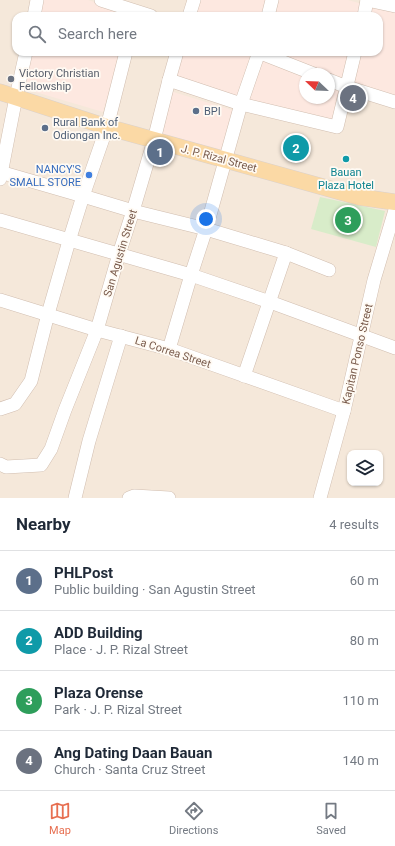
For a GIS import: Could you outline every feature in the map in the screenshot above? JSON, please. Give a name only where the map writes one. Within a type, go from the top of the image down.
[{"type":"main road","name":"J. P. Rizal Street","points":[[0,92],[107,127],[358,197],[395,202]]},
{"type":"street","points":[[35,12],[37,0]]},
{"type":"street","points":[[101,0],[138,9]]},
{"type":"street","points":[[190,12],[194,0]]},
{"type":"street","points":[[269,12],[272,0]]},
{"type":"street","points":[[365,12],[367,0],[395,6]]},
{"type":"street","points":[[25,56],[0,174],[133,211],[206,229],[286,253],[329,270]]},
{"type":"street","points":[[0,409],[15,404],[31,381],[69,241],[107,127],[125,56]]},
{"type":"street","name":"San Agustin Street","points":[[0,464],[6,467],[41,465],[51,449],[97,330],[154,140],[168,80],[176,56]]},
{"type":"street","points":[[169,349],[206,229],[241,104],[258,56]]},
{"type":"street","points":[[269,56],[299,68]]},
{"type":"street","points":[[168,80],[241,104],[337,127],[354,56]]},
{"type":"street","points":[[335,82],[395,102]]},
{"type":"street","name":"Kapitan Ponso Street","points":[[320,498],[344,411],[374,280],[395,210]]},
{"type":"street","points":[[0,220],[191,275],[395,348]]},
{"type":"street","points":[[244,376],[286,253]]},
{"type":"street","name":"La Correa Street","points":[[0,300],[97,330],[169,349],[344,411]]},
{"type":"street","points":[[75,498],[89,441],[122,336]]},
{"type":"street","points":[[129,498],[134,496],[169,498]]},
{"type":"shaded area","points":[[0,0],[395,0],[395,498],[0,498]]},
{"type":"shaded area","points":[[43,0],[88,0],[126,12],[40,12]]},
{"type":"shaded area","points":[[198,0],[268,0],[265,12],[194,12]]},
{"type":"shaded area","points":[[276,0],[348,0],[362,4],[361,12],[273,12]]},
{"type":"shaded area","points":[[370,6],[395,12],[395,99],[351,84],[358,56],[383,56],[383,12],[368,12]]},
{"type":"shaded area","points":[[29,56],[120,56],[103,112],[22,88]]},
{"type":"shaded area","points":[[180,56],[254,56],[239,99],[173,77]]},
{"type":"shaded area","points":[[278,56],[350,56],[344,82],[335,77],[335,68],[309,68]]},
{"type":"shaded area","points":[[261,57],[299,73],[299,104],[335,104],[335,86],[342,89],[334,122],[246,101]]},
{"type":"shaded area","points":[[170,91],[235,111],[222,153],[157,136]]},
{"type":"green space","points":[[320,197],[385,211],[376,247],[311,229]]},
{"type":"place","name":"Victory Christian Fellowship","points":[[11,79]]},
{"type":"place","name":"Ang Dating Daan Bauan","points":[[353,98]]},
{"type":"place","name":"BPI","points":[[196,111]]},
{"type":"place","name":"Rural Bank of Odiongan Inc.","points":[[45,128]]},
{"type":"place","name":"ADD Building","points":[[296,148]]},
{"type":"place","name":"PHLPost","points":[[160,152]]},
{"type":"place","name":"Bauan Plaza Hotel","points":[[346,159]]},
{"type":"place","name":"NANCY'S SMALL STORE","points":[[89,175]]},
{"type":"place","name":"Plaza Orense","points":[[348,220]]}]
